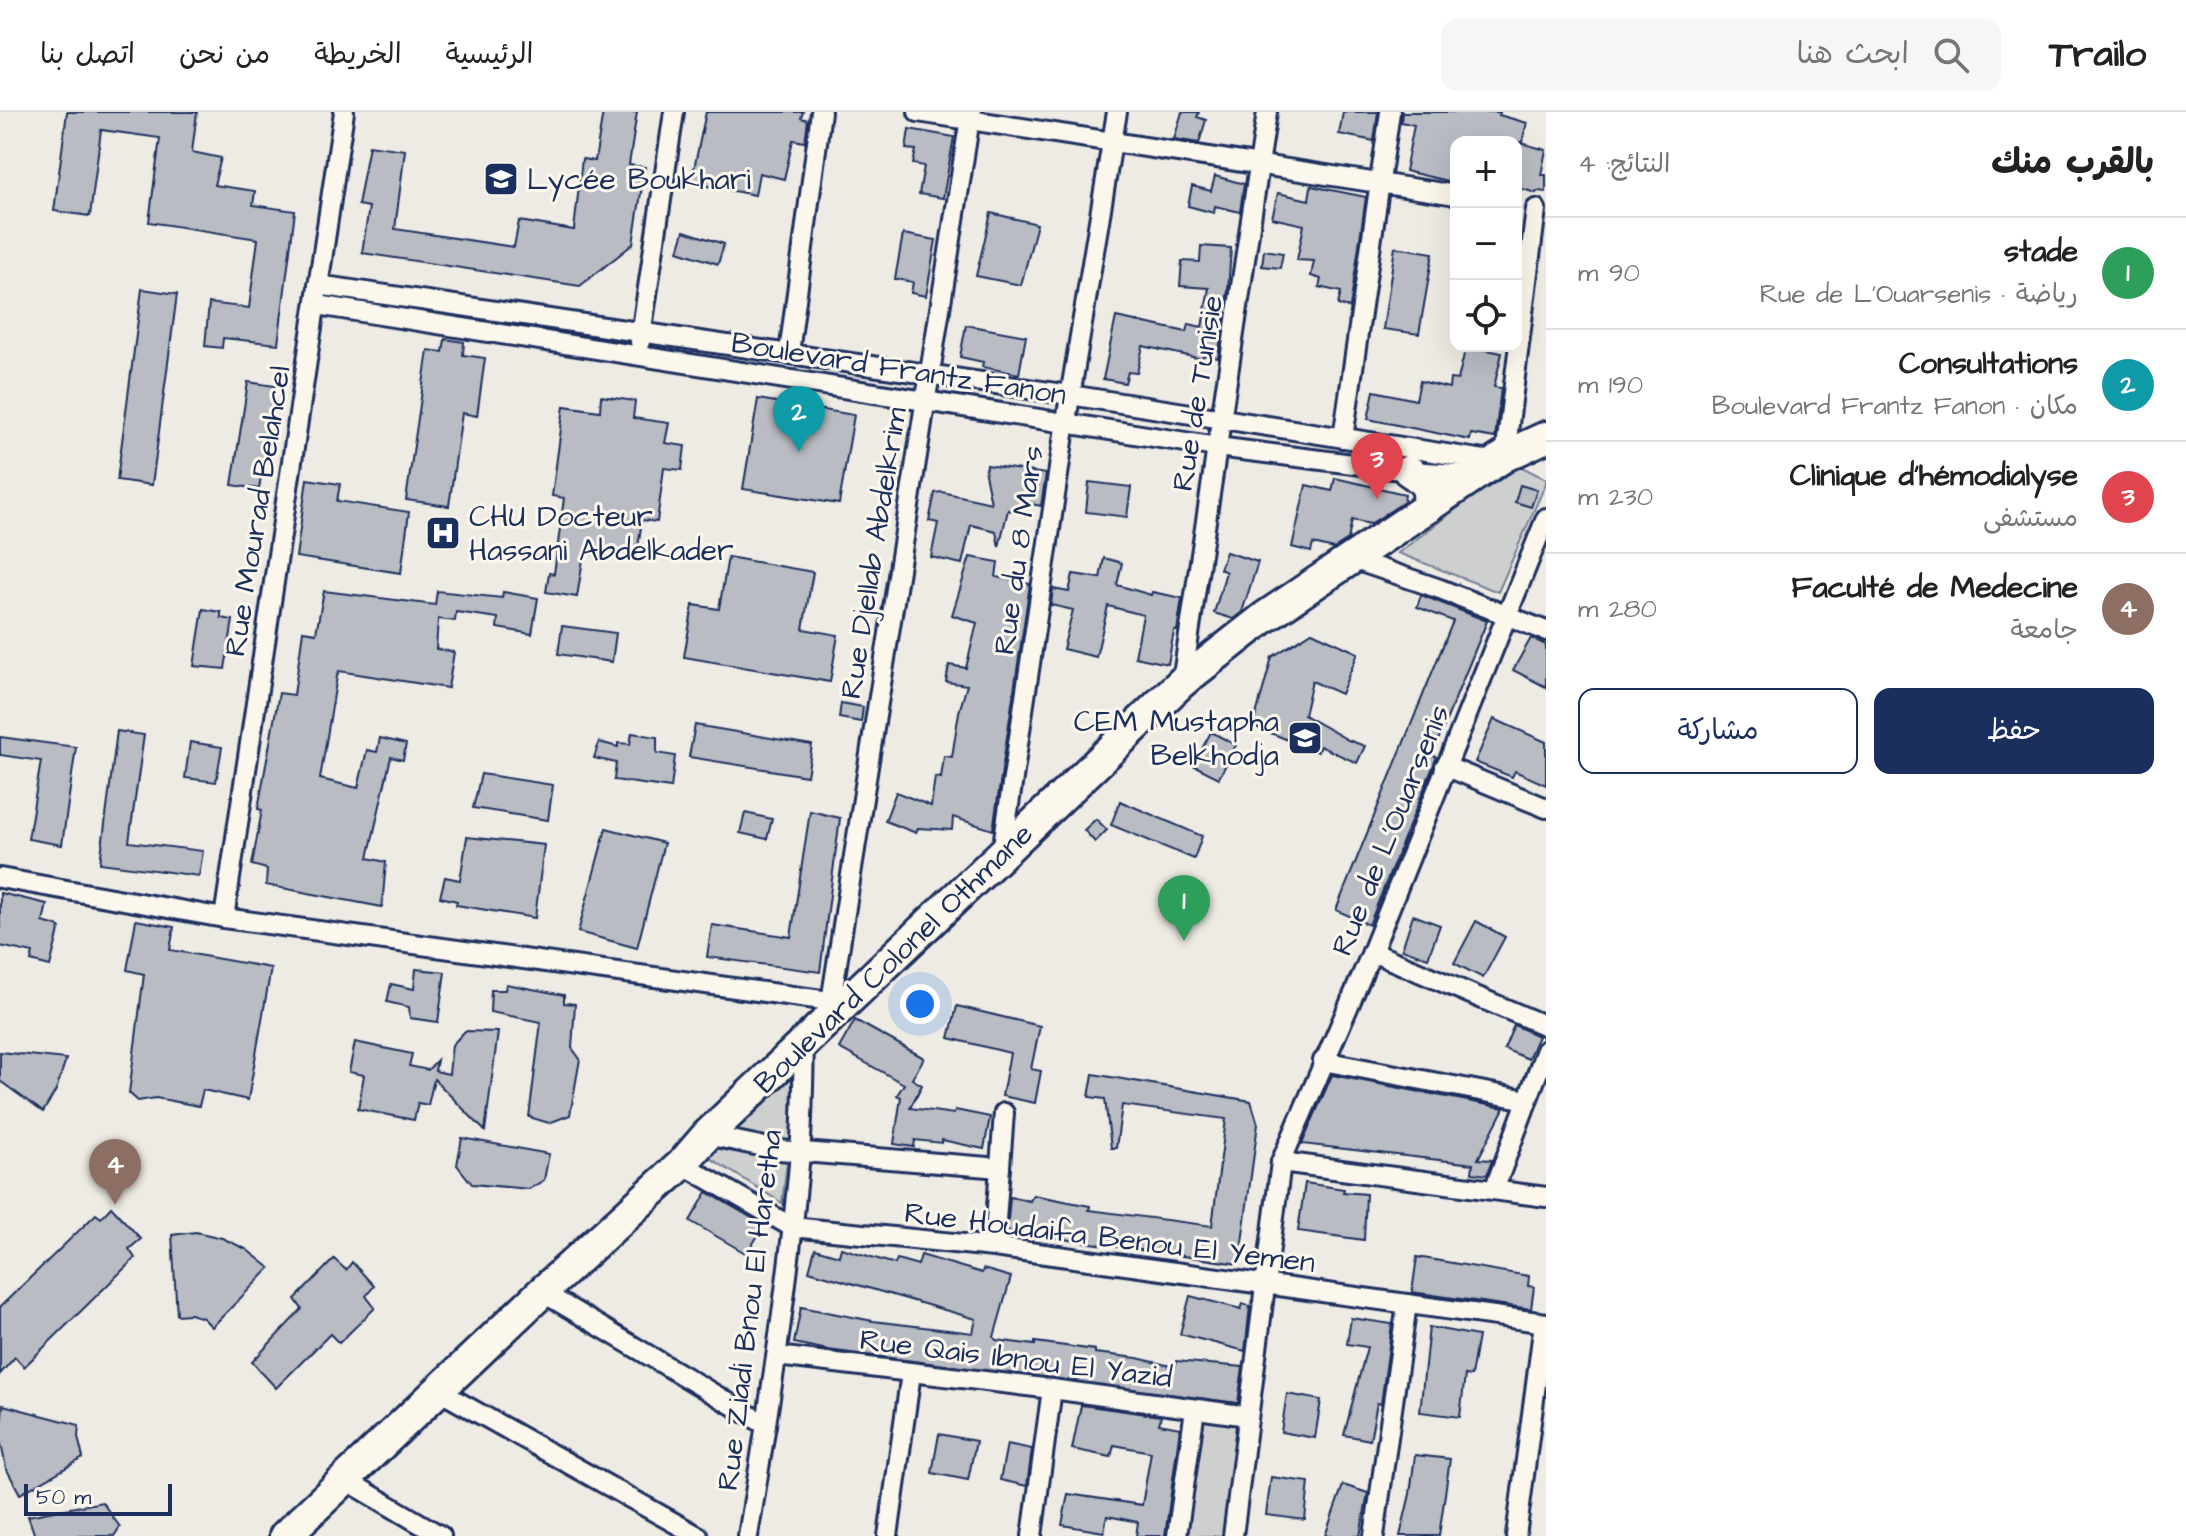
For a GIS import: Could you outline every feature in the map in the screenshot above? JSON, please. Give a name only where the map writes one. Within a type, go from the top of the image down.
[{"type":"main road","name":"Boulevard Colonel Othmane","points":[[285,1536],[682,1164],[707,1135],[804,1043],[839,1003],[1002,854],[1182,682],[1265,617],[1492,464],[1543,444]]},
{"type":"main road","points":[[1409,471],[1424,481],[1429,489],[1427,508]]},
{"type":"street","name":"Rue Mourad Belahcel","points":[[224,918],[344,112]]},
{"type":"street","points":[[637,356],[674,112]]},
{"type":"street","points":[[789,353],[821,112]]},
{"type":"street","points":[[918,112],[970,116],[1112,143],[1450,194]]},
{"type":"street","name":"Rue du 8 Mars","points":[[1002,854],[1070,395],[1117,112]]},
{"type":"street","name":"Rue de Tunisie","points":[[1182,682],[1267,112]]},
{"type":"street","points":[[1343,438],[1390,112]]},
{"type":"street","name":"Rue Djellab Abdelkrim","points":[[839,1003],[928,375],[970,116]]},
{"type":"street","points":[[318,285],[1070,395],[1492,464],[1541,210]]},
{"type":"street","name":"Boulevard Frantz Fanon","points":[[317,305],[1217,447],[1409,471],[1492,464]]},
{"type":"street","points":[[720,369],[724,344]]},
{"type":"street","name":"Rue de L'Ouarsenis","points":[[1233,1536],[1281,1162],[1372,952],[1546,518]]},
{"type":"street","points":[[1352,559],[1440,589],[1546,631]]},
{"type":"street","points":[[1445,766],[1546,808]]},
{"type":"street","points":[[0,878],[224,918],[839,1003]]},
{"type":"street","points":[[1372,952],[1546,1026]]},
{"type":"street","name":"Rue Ziadi Bnou El Haretha","points":[[748,1536],[777,1356],[792,1227],[800,1152],[804,1043]]},
{"type":"street","points":[[1494,1190],[1546,1050]]},
{"type":"street","points":[[1323,1061],[1527,1100]]},
{"type":"street","points":[[994,1247],[1004,1113]]},
{"type":"street","points":[[707,1135],[800,1152],[1000,1168]]},
{"type":"street","points":[[1281,1162],[1546,1197]]},
{"type":"street","name":"Rue Houdaifa Benou El Yemen","points":[[682,1164],[792,1227],[994,1247],[1545,1323]]},
{"type":"street","points":[[542,1292],[766,1425]]},
{"type":"street","points":[[1374,1536],[1407,1304]]},
{"type":"street","points":[[1516,1536],[1545,1323]]},
{"type":"street","name":"Rue Qais Ibnou El Yazid","points":[[777,1356],[1248,1416]]},
{"type":"street","points":[[888,1536],[911,1373]]},
{"type":"street","points":[[1032,1536],[1052,1389]]},
{"type":"street","points":[[439,1391],[698,1536]]},
{"type":"street","points":[[1177,1536],[1195,1409]]},
{"type":"street","points":[[346,1480],[441,1536]]},
{"type":"shaded area","points":[[1516,464],[1546,479],[1546,483],[1498,592],[1398,553]]},
{"type":"shaded area","points":[[799,1064],[782,1203],[702,1153]]},
{"type":"shaded area","points":[[1199,1413],[1243,1419],[1227,1536],[1182,1536]]},
{"type":"building","points":[[67,112],[197,112],[192,152],[221,158],[214,185],[255,191],[253,205],[295,211],[278,344],[223,338],[222,348],[205,346],[209,303],[249,308],[258,239],[149,222],[160,138],[101,130],[90,216],[54,211]]},
{"type":"building","points":[[603,112],[637,112],[629,165],[645,167],[633,244],[580,286],[362,253],[369,207],[358,205],[369,145],[405,150],[395,229],[514,247],[519,221],[574,230],[582,159],[595,161]]},
{"type":"building","points":[[706,112],[803,112],[801,118],[808,120],[805,142],[793,140],[784,179],[759,173],[755,195],[691,183]]},
{"type":"building","points":[[1182,112],[1199,112],[1197,117],[1206,120],[1199,143],[1174,139]]},
{"type":"building","points":[[1343,112],[1378,112],[1374,141],[1339,134]]},
{"type":"building","points":[[1402,112],[1500,112],[1499,115],[1527,123],[1522,142],[1522,136],[1450,136],[1450,182],[1405,171],[1414,125],[1401,122]]},
{"type":"building","points":[[909,129],[954,137],[943,198],[919,194],[924,166],[913,164],[916,150],[906,149]]},
{"type":"building","points":[[1522,143],[1546,150],[1541,175],[1546,175],[1546,192],[1522,189]]},
{"type":"building","points":[[1215,176],[1244,184],[1240,212],[1215,206],[1214,213],[1188,206],[1192,186],[1211,191]]},
{"type":"building","points":[[1311,186],[1366,197],[1350,308],[1338,305],[1341,292],[1319,287],[1321,279],[1311,276],[1314,261],[1297,260],[1304,225],[1272,218],[1278,193],[1309,200]]},
{"type":"building","points":[[991,213],[1037,224],[1021,285],[976,276]]},
{"type":"building","points":[[684,231],[724,244],[718,264],[678,251]]},
{"type":"building","points":[[903,234],[936,240],[926,296],[911,293],[913,282],[895,279]]},
{"type":"building","points":[[1201,246],[1231,248],[1218,358],[1203,355],[1202,359],[1143,346],[1137,373],[1128,372],[1125,383],[1103,379],[1116,317],[1187,332],[1189,324],[1202,327],[1209,288],[1180,286],[1182,261],[1200,262]]},
{"type":"building","points":[[1395,247],[1433,253],[1419,334],[1383,329]]},
{"type":"building","points":[[1264,250],[1283,253],[1280,268],[1262,266]]},
{"type":"building","points":[[142,289],[177,294],[152,485],[117,480]]},
{"type":"building","points":[[966,325],[1026,336],[1019,374],[982,367],[983,362],[960,357]]},
{"type":"building","points":[[445,339],[464,342],[463,355],[485,358],[477,416],[462,413],[449,506],[406,500],[428,350],[443,352]]},
{"type":"building","points":[[1465,352],[1502,353],[1494,387],[1501,388],[1495,438],[1471,434],[1470,440],[1368,419],[1374,391],[1416,400],[1420,381],[1449,388],[1450,379],[1458,380]]},
{"type":"building","points":[[248,382],[275,386],[259,489],[232,485]]},
{"type":"building","points":[[601,396],[635,401],[633,418],[669,423],[665,443],[685,446],[682,470],[664,468],[657,522],[642,520],[636,561],[584,553],[577,597],[546,592],[549,573],[554,574],[564,498],[552,496],[564,406],[600,411]]},
{"type":"building","points":[[758,399],[854,415],[839,504],[743,489]]},
{"type":"building","points":[[987,465],[1046,474],[1041,506],[1027,503],[1025,514],[1008,510],[999,547],[996,531],[971,525],[962,564],[931,557],[938,523],[929,521],[935,493],[991,503],[985,474]]},
{"type":"building","points":[[1335,478],[1405,494],[1404,502],[1370,524],[1352,520],[1348,540],[1334,549],[1313,544],[1311,552],[1292,547],[1306,485],[1332,491]]},
{"type":"building","points":[[307,479],[340,484],[337,501],[409,512],[401,573],[296,557]]},
{"type":"building","points":[[1089,482],[1131,487],[1127,517],[1086,512]]},
{"type":"building","points":[[1520,485],[1537,490],[1531,507],[1515,502]]},
{"type":"building","points":[[1226,552],[1258,562],[1242,612],[1233,619],[1214,613],[1226,572],[1220,569]]},
{"type":"building","points":[[728,557],[813,572],[803,629],[838,635],[830,682],[684,657],[693,605],[719,609]]},
{"type":"building","points":[[970,557],[998,562],[996,577],[1030,584],[993,830],[953,817],[952,830],[918,828],[916,833],[885,821],[896,792],[931,806],[935,777],[941,778],[944,756],[952,757],[967,685],[946,682],[949,665],[966,668],[977,623],[952,615]]},
{"type":"building","points":[[1104,558],[1122,563],[1117,585],[1151,595],[1152,592],[1182,598],[1168,664],[1135,657],[1143,615],[1108,606],[1096,657],[1063,649],[1073,610],[1051,605],[1053,589],[1069,592],[1073,574],[1100,578]]},
{"type":"building","points":[[324,591],[435,605],[437,591],[502,598],[503,592],[538,598],[532,634],[497,628],[498,618],[456,612],[455,621],[438,619],[436,649],[454,652],[448,688],[339,671],[320,779],[358,788],[367,750],[377,752],[380,738],[406,744],[403,760],[391,757],[368,858],[386,862],[382,907],[266,885],[267,869],[252,865],[262,810],[258,809],[279,693],[294,695],[303,631],[316,633]]},
{"type":"building","points":[[1421,595],[1487,621],[1432,755],[1437,757],[1369,925],[1336,910],[1453,621],[1417,607]]},
{"type":"building","points":[[203,609],[221,612],[221,618],[233,620],[225,669],[194,666]]},
{"type":"building","points":[[562,626],[616,633],[612,662],[558,654]]},
{"type":"building","points":[[1312,632],[1358,653],[1341,694],[1312,681],[1304,715],[1365,746],[1357,763],[1320,746],[1318,752],[1253,726],[1272,657]]},
{"type":"building","points":[[1531,638],[1546,645],[1546,687],[1513,670]]},
{"type":"building","points":[[841,703],[863,707],[861,722],[839,718]]},
{"type":"building","points":[[1494,719],[1546,742],[1546,785],[1515,771],[1512,777],[1475,762]]},
{"type":"building","points":[[695,725],[812,745],[807,776],[689,757]]},
{"type":"building","points":[[117,731],[144,735],[129,842],[203,851],[199,876],[100,863]]},
{"type":"building","points":[[1211,732],[1236,745],[1219,778],[1193,765]]},
{"type":"building","points":[[632,733],[657,737],[657,753],[675,756],[671,788],[614,780],[616,763],[594,758],[599,742],[618,747],[618,743],[630,744]]},
{"type":"building","points":[[0,737],[76,747],[62,845],[28,839],[41,761],[0,755]]},
{"type":"building","points":[[190,742],[222,747],[216,782],[185,778]]},
{"type":"building","points":[[481,774],[553,785],[548,820],[473,808]]},
{"type":"building","points":[[1120,801],[1202,836],[1194,859],[1111,825]]},
{"type":"building","points":[[810,811],[840,818],[820,972],[707,957],[712,925],[791,937]]},
{"type":"building","points":[[745,813],[772,819],[767,839],[740,833]]},
{"type":"building","points":[[1096,819],[1107,830],[1095,842],[1084,830]]},
{"type":"building","points":[[606,828],[664,843],[637,948],[578,932]]},
{"type":"building","points":[[467,837],[544,845],[535,918],[456,905],[457,901],[440,897],[445,877],[460,880]]},
{"type":"building","points":[[0,893],[47,904],[43,922],[60,927],[50,966],[31,961],[33,953],[0,946]]},
{"type":"building","points":[[1413,915],[1440,925],[1428,958],[1402,949]]},
{"type":"building","points":[[136,920],[174,927],[170,950],[271,968],[248,1100],[203,1090],[199,1106],[156,1098],[138,1101],[129,1093],[144,974],[127,970]]},
{"type":"building","points":[[1476,921],[1505,937],[1483,978],[1454,963]]},
{"type":"building","points":[[416,969],[445,972],[438,1022],[410,1018],[409,1007],[387,1002],[391,984],[414,989]]},
{"type":"building","points":[[506,984],[564,995],[564,1003],[575,1004],[572,1048],[580,1059],[570,1115],[549,1123],[529,1117],[541,1022],[490,1012],[491,990],[505,990]]},
{"type":"building","points":[[957,1006],[1040,1026],[1031,1069],[1041,1071],[1035,1103],[1002,1096],[1010,1053],[949,1038]]},
{"type":"building","points":[[855,1020],[924,1058],[912,1079],[922,1085],[910,1108],[954,1114],[955,1110],[990,1117],[984,1149],[942,1140],[942,1143],[915,1140],[914,1147],[894,1144],[901,1097],[897,1095],[904,1084],[839,1048]]},
{"type":"building","points":[[1514,1025],[1538,1036],[1528,1059],[1504,1049]]},
{"type":"building","points":[[465,1031],[498,1032],[485,1131],[434,1079],[428,1105],[418,1103],[414,1120],[358,1109],[364,1075],[349,1072],[355,1042],[412,1054],[409,1066],[428,1070],[437,1060],[435,1071],[449,1074],[452,1045]]},
{"type":"building","points":[[0,1052],[66,1059],[56,1090],[43,1112],[0,1081]]},
{"type":"building","points":[[1093,1074],[1251,1101],[1258,1124],[1239,1264],[1007,1231],[1010,1197],[1030,1201],[1033,1195],[1090,1206],[1089,1210],[1212,1226],[1226,1119],[1122,1105],[1116,1148],[1111,1148],[1105,1099],[1089,1097]]},
{"type":"building","points":[[1332,1075],[1504,1108],[1478,1159],[1492,1160],[1487,1175],[1472,1173],[1473,1164],[1302,1144]]},
{"type":"building","points":[[462,1138],[549,1154],[544,1180],[529,1189],[472,1184],[457,1165]]},
{"type":"building","points":[[1305,1183],[1366,1194],[1364,1240],[1298,1231]]},
{"type":"building","points":[[707,1192],[764,1225],[747,1254],[690,1221]]},
{"type":"building","points":[[111,1207],[141,1239],[129,1249],[135,1258],[24,1367],[15,1357],[0,1374],[0,1307],[96,1214],[101,1218]]},
{"type":"building","points":[[196,1232],[222,1238],[246,1249],[270,1268],[212,1327],[203,1318],[190,1314],[177,1315],[172,1235]]},
{"type":"building","points":[[841,1248],[895,1264],[897,1259],[918,1265],[921,1255],[982,1273],[983,1269],[1011,1277],[994,1337],[996,1340],[1095,1350],[1095,1353],[1175,1367],[1176,1361],[1243,1367],[1238,1403],[794,1343],[801,1307],[873,1321],[973,1333],[976,1319],[809,1271],[815,1249],[839,1256]]},
{"type":"building","points":[[1417,1257],[1529,1276],[1528,1286],[1534,1287],[1531,1309],[1412,1292]]},
{"type":"building","points":[[334,1259],[346,1270],[352,1262],[374,1286],[366,1296],[375,1308],[339,1343],[330,1334],[276,1388],[252,1362],[302,1309],[295,1299]]},
{"type":"building","points":[[1190,1296],[1241,1309],[1243,1304],[1250,1306],[1245,1351],[1180,1334]]},
{"type":"building","points":[[1351,1318],[1392,1324],[1381,1404],[1377,1403],[1370,1440],[1344,1435],[1367,1347],[1347,1344]]},
{"type":"building","points":[[1429,1327],[1478,1336],[1471,1376],[1465,1375],[1460,1417],[1420,1412]]},
{"type":"building","points":[[1287,1394],[1321,1400],[1315,1438],[1281,1432]]},
{"type":"building","points":[[3,1405],[79,1425],[78,1437],[83,1458],[20,1494],[6,1468],[0,1439]]},
{"type":"building","points":[[1081,1405],[1161,1416],[1159,1424],[1180,1428],[1165,1536],[1136,1536],[1138,1522],[1107,1516],[1104,1532],[1062,1525],[1068,1494],[1142,1505],[1151,1452],[1114,1445],[1111,1457],[1072,1449]]},
{"type":"building","points":[[939,1434],[976,1441],[968,1480],[932,1473]]},
{"type":"building","points":[[1007,1444],[1032,1449],[1027,1486],[1000,1480]]},
{"type":"building","points":[[1415,1455],[1450,1459],[1439,1536],[1400,1536]]},
{"type":"building","points":[[1271,1477],[1309,1482],[1305,1520],[1266,1515]]},
{"type":"building","points":[[1343,1485],[1368,1493],[1360,1536],[1325,1536]]},
{"type":"building","points":[[102,1502],[120,1527],[114,1536],[35,1536],[28,1516]]},
{"type":"place","name":"Lycée Boukhari","points":[[501,179]]},
{"type":"place","name":"Consultations","points":[[799,452]]},
{"type":"place","name":"Clinique d'hémodialyse","points":[[1377,499]]},
{"type":"place","name":"CHU Docteur Hassani Abdelkader","points":[[443,533]]},
{"type":"place","name":"CEM Mustapha Belkhodja","points":[[1305,738]]},
{"type":"place","name":"stade","points":[[1184,941]]},
{"type":"place","name":"Faculté de Medecine","points":[[115,1205]]}]
